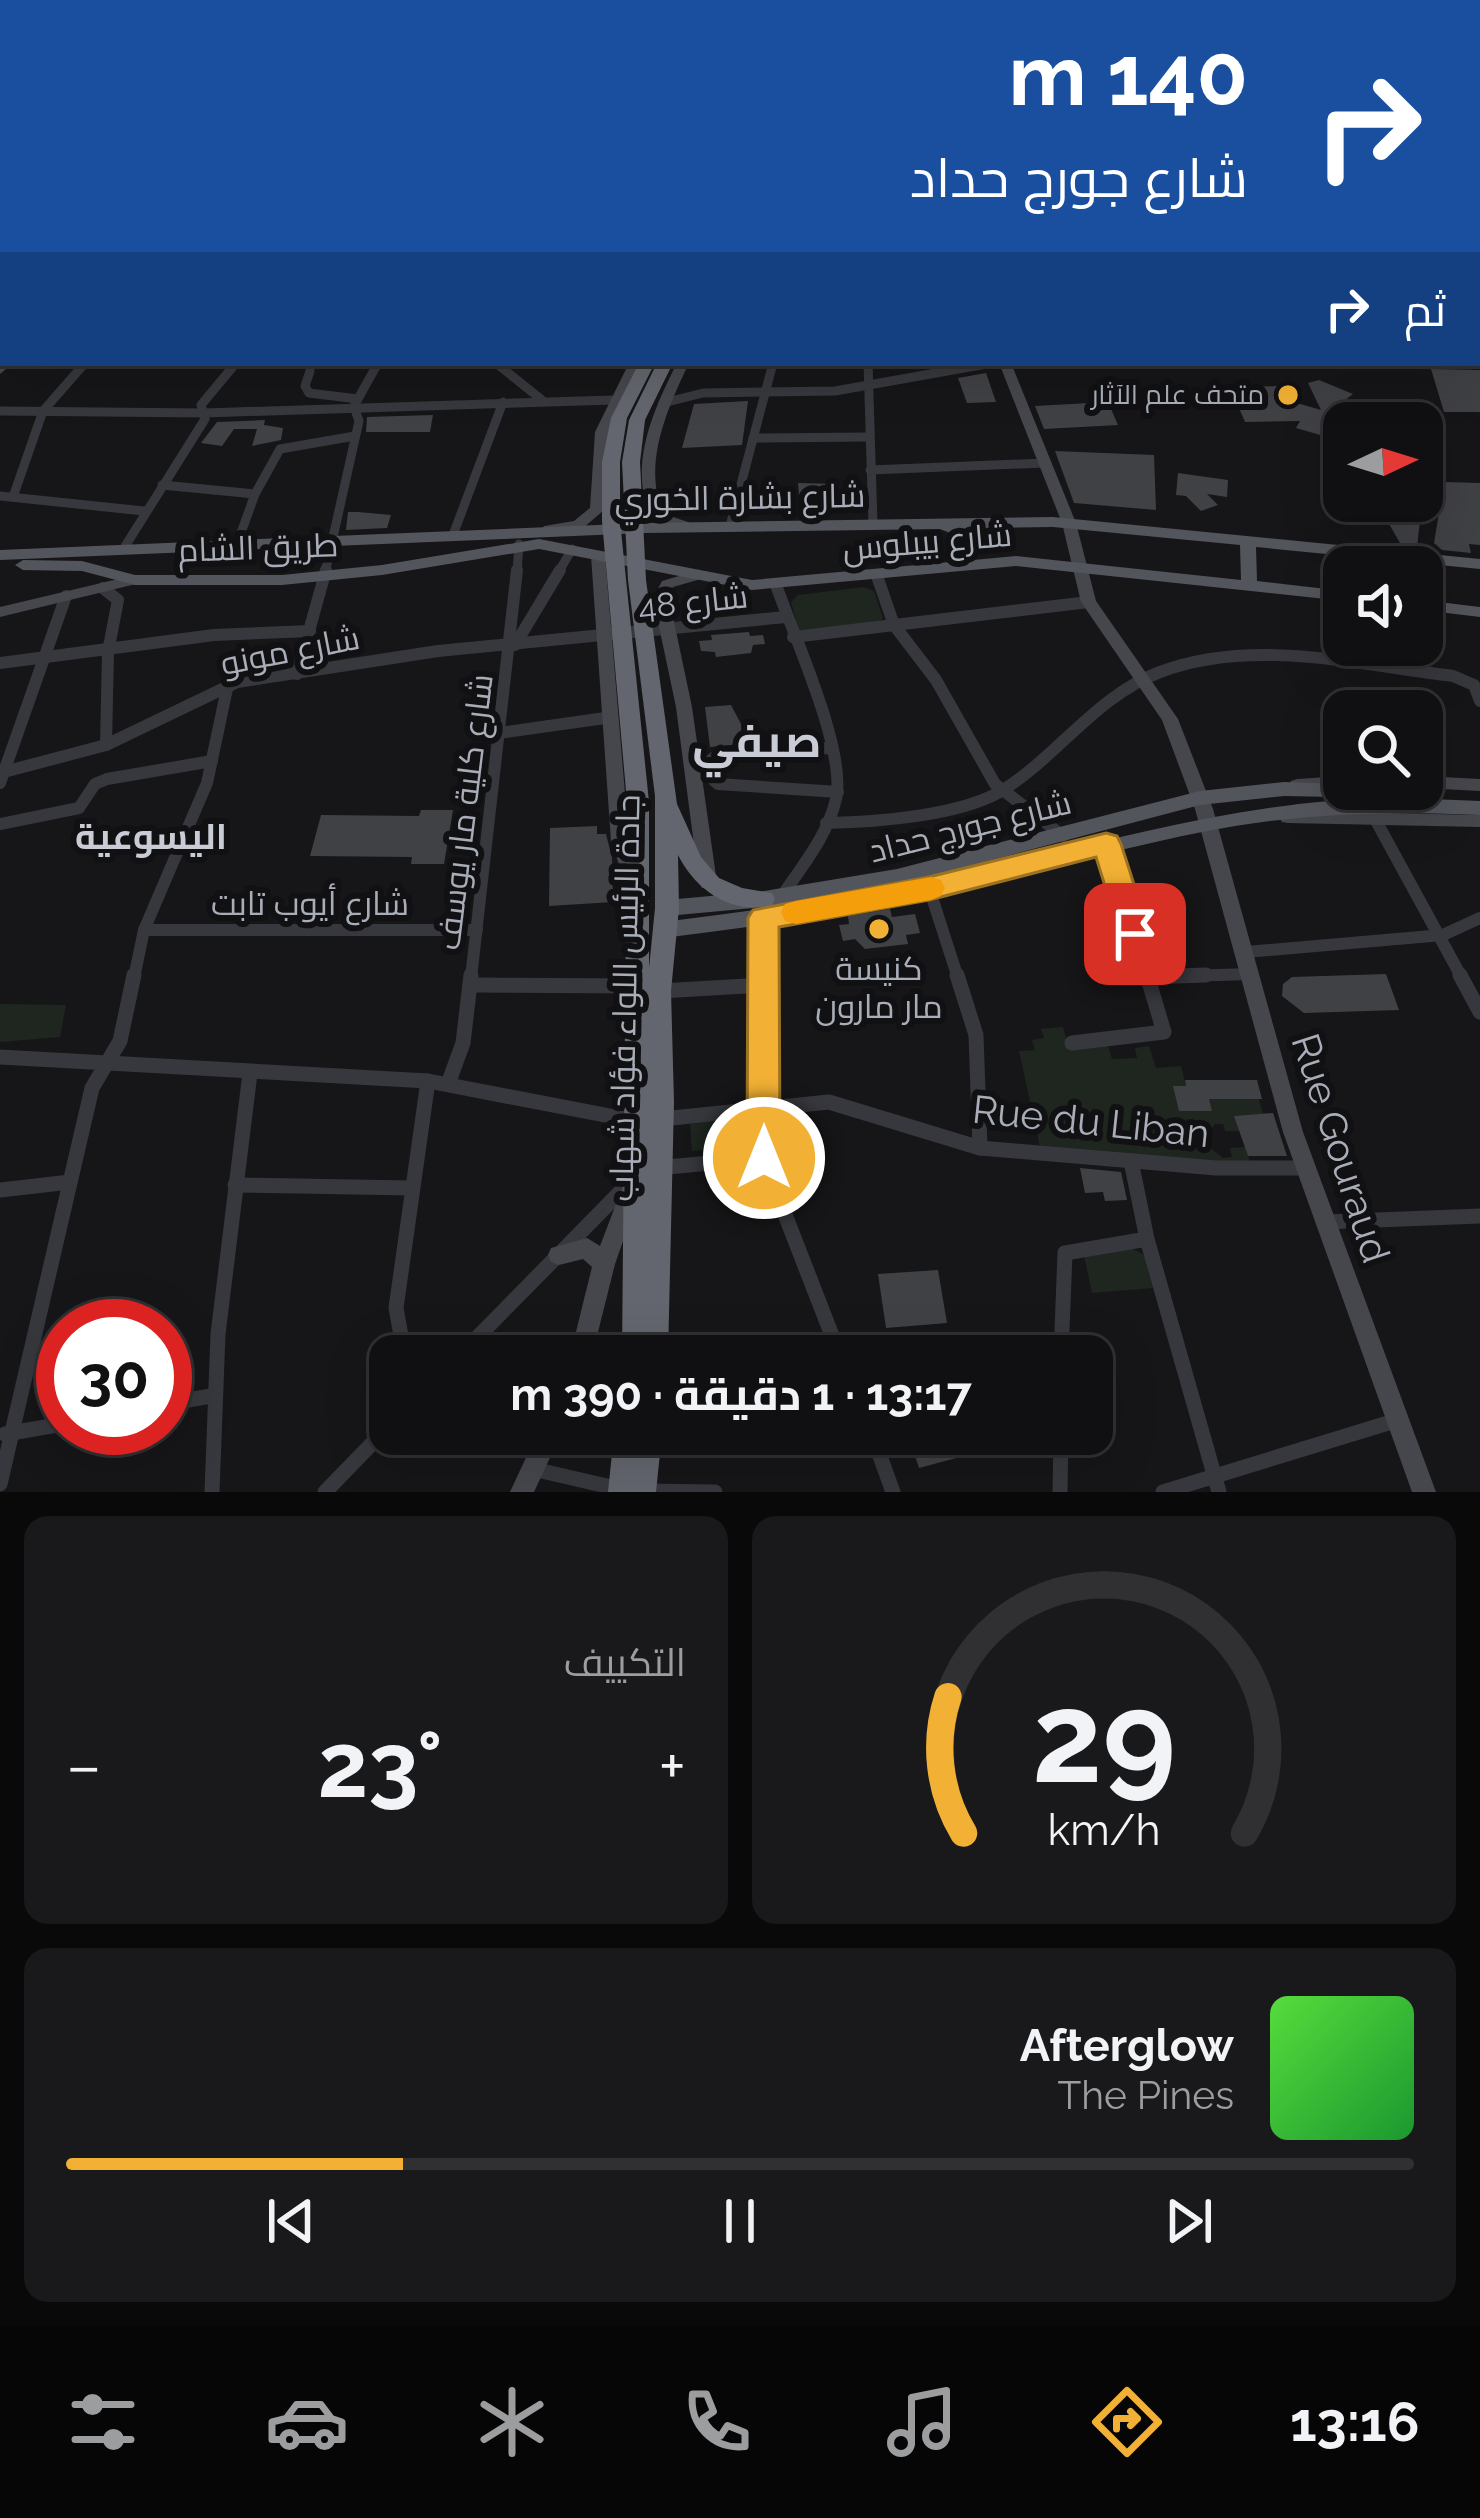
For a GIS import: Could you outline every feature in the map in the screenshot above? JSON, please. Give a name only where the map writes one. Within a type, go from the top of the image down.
[{"type":"highway","name":"جادة الرئيس اللواء فؤاد شهاب","points":[[643,372],[675,366]]},
{"type":"highway","name":"جادة الرئيس اللواء فؤاد شهاب","points":[[643,372],[634,438],[632,520],[665,787],[648,914],[659,961],[648,988]]},
{"type":"highway","name":"جادة الرئيس اللواء فؤاد شهاب","points":[[637,1335],[650,1111],[648,914],[611,521],[613,438],[643,372]]},
{"type":"highway","points":[[665,787],[685,848],[708,884],[739,899],[770,905]]},
{"type":"highway","name":"جادة الرئيس اللواء فؤاد شهاب","points":[[647,1177],[654,1335]]},
{"type":"highway","points":[[630,1455],[632,1491]]},
{"type":"highway","points":[[632,1491],[641,1455]]},
{"type":"main road","name":"شارع بشارة الخوري","points":[[2,560],[124,548],[453,535],[520,538],[687,526],[1069,523],[1480,564]]},
{"type":"main road","points":[[940,524],[961,531],[970,540],[971,554],[956,566]]},
{"type":"main road","name":"شارع بيبلوس","points":[[520,538],[696,576],[776,585],[1016,561],[1323,594]]},
{"type":"main road","name":"طريق الشام","points":[[135,580],[325,577],[520,538]]},
{"type":"main road","points":[[1248,540],[1249,586]]},
{"type":"main road","name":"شارع بشارة الخوري","points":[[2,560],[82,566],[135,580]]},
{"type":"main road","points":[[1443,608],[1480,612]]},
{"type":"main road","name":"شارع جورج حداد","points":[[770,905],[1063,836],[1199,798],[1284,789],[1480,796]]},
{"type":"main road","name":"شارع جورج حداد","points":[[648,914],[929,888],[1208,820],[1263,812],[1367,805],[1480,808]]},
{"type":"street","points":[[82,366],[43,411],[7,496],[144,511]]},
{"type":"street","points":[[124,548],[205,419],[202,405],[234,366]]},
{"type":"street","points":[[297,674],[325,577],[359,421],[356,403],[376,366]]},
{"type":"street","points":[[500,366],[546,400]]},
{"type":"street","points":[[675,366],[682,383],[700,388],[760,386],[771,368]]},
{"type":"street","points":[[675,366],[653,438],[650,479],[656,514],[687,526]]},
{"type":"street","points":[[866,367],[884,381],[952,366]]},
{"type":"street","points":[[663,403],[681,395],[866,388],[977,366]]},
{"type":"street","name":"Rue Gouraud","points":[[1006,366],[1069,523],[1089,602],[1170,719],[1208,820],[1274,1073],[1424,1492]]},
{"type":"street","points":[[866,367],[873,524]]},
{"type":"street","points":[[730,526],[771,368]]},
{"type":"street","points":[[310,370],[305,386],[309,393],[356,403]]},
{"type":"street","points":[[520,538],[590,519],[599,504],[602,433],[614,400],[643,372]]},
{"type":"street","points":[[0,411],[203,413],[356,403],[614,400]]},
{"type":"street","points":[[453,535],[503,402]]},
{"type":"street","points":[[237,544],[255,494],[282,447],[355,436]]},
{"type":"street","points":[[753,437],[868,437]]},
{"type":"street","points":[[870,470],[1045,464]]},
{"type":"street","points":[[599,480],[622,490],[650,479]]},
{"type":"street","points":[[162,485],[255,494]]},
{"type":"street","name":"شارع كلية مار يوسف","points":[[448,1084],[463,1043],[513,646],[520,538]]},
{"type":"street","points":[[513,646],[572,549]]},
{"type":"street","points":[[598,556],[620,841],[648,914]]},
{"type":"street","points":[[602,598],[616,580],[636,576],[655,583],[662,598],[708,884]]},
{"type":"street","points":[[662,598],[668,584],[696,576]]},
{"type":"street","points":[[877,576],[894,625],[936,680],[995,784],[1063,836]]},
{"type":"street","name":"طريق الشام","points":[[0,612],[135,580]]},
{"type":"street","points":[[776,585],[830,748],[838,792],[826,823],[770,905],[764,985],[764,1158],[832,1335]]},
{"type":"street","points":[[103,588],[118,600],[108,652],[106,745]]},
{"type":"street","points":[[1,776],[66,596]]},
{"type":"street","points":[[793,637],[1089,602]]},
{"type":"street","name":"شارع 48","points":[[606,638],[786,617]]},
{"type":"street","points":[[0,663],[42,661],[214,634],[310,631]]},
{"type":"street","name":"شارع مونو","points":[[1,776],[106,745],[228,684],[438,651],[606,638]]},
{"type":"street","points":[[826,823],[857,823],[989,797],[1004,790],[1141,679],[1198,661],[1259,654],[1462,678],[1474,685],[1480,700]]},
{"type":"street","points":[[0,1484],[4,1435],[92,1088],[110,1062],[124,1028],[144,930],[207,784],[228,684]]},
{"type":"street","points":[[500,733],[612,717]]},
{"type":"street","points":[[830,748],[716,756],[708,761],[711,778],[718,784],[838,792]]},
{"type":"street","points":[[0,824],[79,808],[95,784],[107,779],[212,761]]},
{"type":"street","points":[[1443,783],[1480,785]]},
{"type":"street","name":"شارع جورج حداد","points":[[1284,789],[1323,784]]},
{"type":"street","name":"شارع جورج حداد","points":[[1263,812],[1293,818],[1480,821]]},
{"type":"street","points":[[1374,817],[1443,935],[1480,1012]]},
{"type":"street","points":[[1072,1043],[1162,1034],[1165,1028],[1106,844]]},
{"type":"street","points":[[929,888],[978,1048],[980,1148]]},
{"type":"street","points":[[1246,952],[1443,935],[1480,919]]},
{"type":"street","name":"شارع أيوب تابت","points":[[144,930],[477,930]]},
{"type":"street","points":[[1148,977],[1251,974]]},
{"type":"street","points":[[470,985],[764,985]]},
{"type":"street","name":"Rue du Liban","points":[[0,1057],[428,1081],[650,1111],[764,1109],[829,1102],[980,1148],[1216,1168],[1306,1168]]},
{"type":"street","points":[[212,1492],[211,1396],[220,1278],[250,1073]]},
{"type":"street","points":[[401,1335],[396,1308],[428,1081]]},
{"type":"street","points":[[480,1335],[559,1255],[647,1177],[764,1158]]},
{"type":"street","points":[[1131,1161],[1216,1484]]},
{"type":"street","points":[[586,1335],[604,1264],[647,1177]]},
{"type":"street","points":[[0,1190],[70,1182]]},
{"type":"street","points":[[235,1185],[412,1188]]},
{"type":"street","points":[[1325,1222],[1480,1216]]},
{"type":"street","points":[[1061,1335],[1061,1265],[1066,1251],[1148,1239]]},
{"type":"street","points":[[559,1255],[587,1248],[604,1264]]},
{"type":"street","points":[[192,1399],[211,1396]]},
{"type":"street","points":[[1163,1492],[1216,1484],[1397,1420]]},
{"type":"street","points":[[4,1435],[36,1429]]},
{"type":"street","points":[[325,1492],[369,1447]]},
{"type":"street","points":[[880,1455],[893,1492]]},
{"type":"street","points":[[1060,1455],[1060,1492]]},
{"type":"street","points":[[527,1481],[632,1491],[715,1492]]},
{"type":"shaded area","points":[[864,587],[874,591],[883,618],[879,622],[799,630],[791,602],[798,595]]},
{"type":"shaded area","points":[[0,1004],[66,1005],[60,1037],[0,1042]]},
{"type":"shaded area","points":[[1063,1027],[1068,1046],[1107,1043],[1112,1059],[1137,1058],[1135,1048],[1149,1046],[1156,1068],[1181,1066],[1186,1086],[1209,1099],[1259,1099],[1263,1114],[1235,1116],[1240,1131],[1225,1131],[1223,1124],[1215,1124],[1206,1138],[1223,1158],[1232,1157],[1230,1148],[1245,1147],[1251,1164],[1040,1147],[1019,1051],[1035,1050],[1032,1040],[1044,1038],[1041,1029]]},
{"type":"shaded area","points":[[742,1119],[755,1134],[746,1146],[692,1151],[690,1124]]},
{"type":"shaded area","points":[[1132,1248],[1144,1255],[1153,1288],[1092,1293],[1083,1251]]},
{"type":"building","points":[[1431,369],[1480,370],[1480,412],[1444,412]]},
{"type":"building","points":[[986,373],[996,402],[967,403],[958,378]]},
{"type":"building","points":[[1319,380],[1353,394],[1343,402],[1323,402],[1323,436],[1296,428],[1300,421],[1245,422],[1230,387],[1288,386],[1297,403],[1321,410],[1308,383]]},
{"type":"building","points":[[748,401],[742,445],[682,448],[694,404]]},
{"type":"building","points":[[1108,402],[1118,425],[1044,429],[1035,406]]},
{"type":"building","points":[[433,415],[430,432],[366,432],[367,417]]},
{"type":"building","points":[[265,420],[264,425],[283,428],[281,440],[252,446],[257,429],[234,429],[222,446],[201,443],[217,422]]},
{"type":"building","points":[[1055,451],[1154,455],[1156,510],[1074,503]]},
{"type":"building","points":[[1178,473],[1228,480],[1227,497],[1207,494],[1218,505],[1201,511],[1186,496],[1176,495]]},
{"type":"building","points":[[1444,482],[1480,483],[1480,545],[1469,544],[1471,553],[1443,550],[1434,543],[1437,522],[1443,522]]},
{"type":"building","points":[[798,483],[839,484],[843,499],[800,505]]},
{"type":"building","points":[[348,512],[391,515],[387,528],[346,530]]},
{"type":"building","points":[[1388,522],[1420,522],[1417,546],[1400,543]]},
{"type":"building","points":[[749,632],[750,636],[763,635],[765,644],[753,645],[751,653],[716,657],[715,652],[701,651],[699,641],[712,640],[711,635]]},
{"type":"building","points":[[731,705],[751,743],[710,747],[705,707]]},
{"type":"building","points":[[421,810],[453,810],[444,864],[411,864],[412,857],[310,856],[321,815],[419,816]]},
{"type":"building","points":[[597,826],[597,834],[606,834],[612,858],[613,902],[549,906],[550,828]]},
{"type":"building","name":"كنيسة مار مارون","points":[[890,909],[892,917],[915,914],[920,933],[906,935],[908,944],[865,949],[855,939],[843,941],[839,925],[849,924],[848,916]]},
{"type":"building","points":[[1386,974],[1399,1010],[1304,1013],[1282,996],[1283,984],[1292,977]]},
{"type":"building","points":[[1185,1080],[1257,1080],[1262,1099],[1209,1099],[1212,1111],[1179,1111],[1173,1086],[1186,1086]]},
{"type":"building","points":[[1273,1113],[1287,1156],[1248,1156],[1234,1116]]},
{"type":"building","points":[[1080,1168],[1121,1172],[1127,1200],[1105,1201],[1103,1192],[1085,1193]]},
{"type":"building","points":[[938,1270],[947,1323],[886,1328],[878,1274]]},
{"type":"building","points":[[915,1455],[960,1457],[919,1468]]},
{"type":"slow traffic","points":[[796,912],[931,888]]},
{"type":"place","name":"متحف علم الآثار","points":[[1288,395]]},
{"type":"place","name":"كنيسة مار مارون","points":[[879,929]]},
{"type":"district","name":"صيفي","points":[[757,741]]},
{"type":"district","name":"اليسوعية","points":[[151,836]]},
{"type":"route","points":[[764,1158],[764,918],[929,888],[1106,844],[1135,934]]}]
